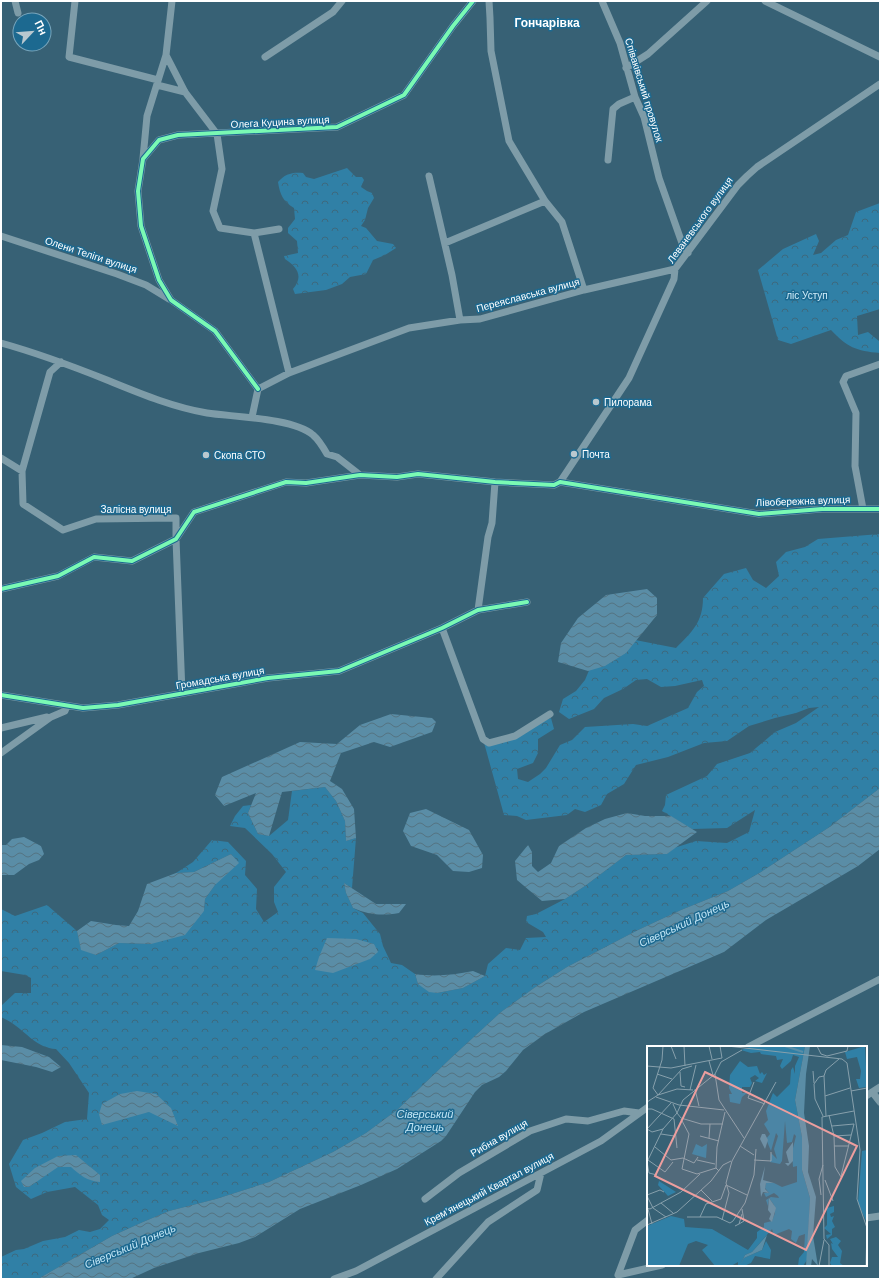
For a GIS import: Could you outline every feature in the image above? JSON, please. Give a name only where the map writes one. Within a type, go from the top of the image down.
[{"type":"street","points":[[15,1],[18,12]]},
{"type":"street","points":[[75,1],[69,57],[185,92]]},
{"type":"street","name":"Олени Теліги вулиця","points":[[171,300],[159,280],[141,226],[138,191],[147,116],[166,55],[172,1]]},
{"type":"street","points":[[265,57],[333,12],[342,1]]},
{"type":"street","name":"Олега Куцина вулиця","points":[[143,159],[159,140],[178,135],[217,134],[337,126],[404,94],[473,1]]},
{"type":"street","points":[[489,1],[491,51],[509,141],[545,201],[562,222],[584,290]]},
{"type":"street","name":"Співаківський провулок","points":[[602,1],[620,43],[635,97],[644,117],[659,178],[682,243],[688,253]]},
{"type":"street","points":[[626,68],[648,54],[707,1]]},
{"type":"street","points":[[765,1],[880,57]]},
{"type":"street","points":[[166,55],[185,92],[217,134]]},
{"type":"street","name":"Леваневського вулиця","points":[[560,482],[629,378],[674,279],[675,268],[688,253],[738,185],[757,167],[880,84]]},
{"type":"street","points":[[608,160],[613,109],[619,104],[635,97]]},
{"type":"street","name":"Олега Куцина вулиця","points":[[217,134],[222,169],[213,211],[220,228],[254,233],[279,229]]},
{"type":"street","points":[[428,176],[445,243],[460,320]]},
{"type":"street","points":[[445,243],[545,201]]},
{"type":"street","points":[[254,233],[289,373]]},
{"type":"street","name":"Олени Теліги вулиця","points":[[1,236],[146,285],[171,300],[215,331],[258,389]]},
{"type":"street","name":"Переяславська вулиця","points":[[258,389],[289,373],[408,328],[460,320],[480,319],[584,290],[675,268]]},
{"type":"street","points":[[1,343],[61,362],[155,399],[206,412],[252,417],[304,429],[312,434],[322,445],[327,454],[337,457],[360,475]]},
{"type":"street","points":[[1,458],[22,471],[50,372],[61,362]]},
{"type":"street","points":[[863,509],[855,466],[856,413],[844,382],[846,376],[880,364]]},
{"type":"street","points":[[252,417],[258,389]]},
{"type":"street","name":"Залісна вулиця","points":[[22,471],[23,504],[63,530],[96,519],[176,518],[176,539]]},
{"type":"street","name":"Лівобережна вулиця","points":[[176,539],[194,512],[286,482],[306,483],[360,475],[397,477],[418,474],[495,482],[554,485],[560,482],[759,514],[822,509],[880,509]]},
{"type":"street","points":[[478,610],[487,544],[492,523],[495,482]]},
{"type":"street","points":[[1,589],[58,576],[94,557],[132,561],[176,539],[182,693]]},
{"type":"street","name":"Громадська вулиця","points":[[1,696],[83,708],[118,705],[268,678],[340,671],[442,628],[478,610],[527,602]]},
{"type":"street","points":[[442,628],[483,739],[489,743],[514,736],[550,714]]},
{"type":"street","points":[[1,728],[51,716],[64,711],[67,706]]},
{"type":"street","points":[[1,753],[51,716]]},
{"type":"street","points":[[750,1046],[880,979]]},
{"type":"street","points":[[880,1087],[869,1094],[880,1102]]},
{"type":"street","name":"Крем’янецький Квартал вулиця","points":[[334,1279],[356,1271],[601,1141],[647,1108]]},
{"type":"street","name":"Рибна вулиця","points":[[425,1199],[459,1173],[530,1131],[566,1119],[588,1121],[624,1112],[639,1113]]},
{"type":"street","points":[[436,1279],[488,1222],[537,1190],[541,1173]]},
{"type":"street","points":[[867,1218],[880,1216]]},
{"type":"street","points":[[647,1221],[635,1230],[618,1275],[658,1266]]},
{"type":"green space","points":[[347,168],[356,177],[362,177],[364,180],[361,187],[372,193],[374,198],[368,208],[365,220],[361,226],[366,228],[377,241],[393,244],[396,248],[373,260],[366,274],[350,277],[342,284],[326,290],[295,294],[293,289],[298,280],[298,272],[293,265],[285,259],[284,256],[298,253],[297,241],[288,233],[288,228],[295,219],[294,208],[287,203],[283,197],[278,182],[286,175],[292,173],[303,173],[306,177],[314,179]]},
{"type":"green space","name":"ліс Уступ","points":[[880,203],[880,309],[857,316],[858,335],[868,332],[879,341],[880,353],[864,351],[852,347],[831,330],[791,344],[778,340],[758,270],[783,249],[816,234],[819,241],[813,255],[821,253],[836,240],[848,235],[856,212]]},
{"type":"green space","points":[[880,534],[880,788],[828,828],[761,872],[728,891],[681,910],[638,930],[567,967],[534,988],[501,1012],[397,1110],[366,1133],[333,1152],[269,1182],[216,1199],[169,1211],[143,1222],[112,1236],[38,1279],[1,1279],[1,1257],[16,1250],[24,1249],[43,1241],[65,1237],[79,1230],[90,1232],[100,1229],[109,1220],[102,1215],[98,1205],[75,1187],[47,1192],[31,1199],[16,1187],[9,1164],[23,1140],[65,1122],[87,1119],[89,1093],[69,1063],[56,1049],[43,1046],[12,1023],[1,1017],[1,1006],[15,993],[31,993],[31,978],[25,975],[1,971],[1,909],[15,916],[47,905],[77,931],[81,949],[96,955],[119,943],[151,944],[204,911],[205,899],[215,885],[231,854],[194,872],[176,873],[193,862],[212,840],[228,842],[246,861],[245,875],[257,889],[256,909],[264,922],[278,912],[274,902],[274,887],[286,872],[272,854],[245,828],[230,826],[235,816],[243,806],[251,805],[248,813],[258,834],[269,836],[288,820],[292,791],[325,787],[336,801],[345,821],[346,841],[356,838],[352,888],[344,883],[346,893],[353,908],[363,913],[380,934],[383,946],[391,963],[402,965],[415,974],[418,984],[437,993],[463,988],[485,976],[488,964],[506,948],[520,950],[526,938],[546,937],[543,932],[526,922],[527,916],[536,914],[565,899],[626,855],[667,854],[674,848],[696,841],[727,843],[749,832],[755,810],[727,828],[692,829],[662,811],[665,805],[666,795],[707,776],[717,764],[750,753],[775,732],[796,723],[819,707],[809,708],[749,726],[727,741],[704,743],[668,757],[636,765],[624,784],[607,794],[601,805],[585,812],[575,809],[567,815],[526,820],[517,816],[504,815],[483,739],[489,743],[551,718],[554,729],[538,739],[538,753],[533,763],[517,769],[518,779],[528,782],[546,768],[560,745],[572,740],[585,727],[633,724],[647,726],[688,708],[697,692],[704,686],[702,680],[675,686],[661,687],[647,679],[636,680],[623,689],[604,698],[594,709],[569,719],[559,712],[563,699],[576,691],[585,680],[595,656],[625,638],[676,648],[696,626],[701,614],[703,598],[724,574],[746,568],[753,580],[766,588],[779,576],[776,562],[786,552],[805,547],[818,539]]},
{"type":"water","points":[[647,589],[657,598],[657,615],[626,653],[605,666],[588,671],[558,662],[561,643],[578,618],[606,595]]},
{"type":"water","points":[[391,714],[432,718],[436,722],[432,732],[390,747],[374,742],[341,753],[330,781],[342,789],[354,809],[356,838],[346,841],[345,821],[336,801],[325,787],[282,792],[269,836],[258,834],[248,813],[256,793],[224,806],[215,795],[222,777],[300,742],[337,744],[360,725]]},
{"type":"water","name":"Сіверський Донець","points":[[880,788],[880,849],[858,866],[766,920],[724,952],[584,1012],[545,1034],[523,1050],[506,1071],[499,1077],[482,1085],[475,1092],[446,1136],[441,1141],[397,1169],[300,1209],[255,1237],[154,1268],[130,1279],[38,1279],[112,1236],[143,1222],[169,1211],[216,1199],[269,1182],[333,1152],[366,1133],[397,1110],[501,1012],[534,988],[567,967],[638,930],[681,910],[728,891],[761,872],[828,828]]},
{"type":"water","points":[[426,809],[469,830],[483,855],[482,868],[469,872],[453,871],[437,855],[411,846],[403,831],[410,813]]},
{"type":"water","points":[[627,813],[645,816],[671,816],[697,832],[667,854],[626,855],[565,899],[542,901],[517,880],[515,861],[528,845],[532,852],[532,866],[538,872],[551,863],[559,846],[586,828],[605,819]]},
{"type":"water","points":[[24,837],[41,846],[44,854],[39,860],[29,864],[14,875],[1,875],[1,845],[6,845],[12,839]]},
{"type":"water","points":[[231,854],[239,863],[215,885],[205,899],[204,911],[185,935],[151,944],[119,943],[96,955],[81,950],[77,931],[91,921],[129,926],[138,911],[147,884],[176,873],[194,872]]},
{"type":"water","points":[[344,883],[376,904],[406,904],[399,913],[381,915],[353,908],[346,893]]},
{"type":"water","points":[[327,938],[356,939],[374,944],[378,952],[370,959],[333,973],[315,970]]},
{"type":"water","points":[[473,971],[485,976],[463,988],[437,993],[429,992],[418,984],[415,974],[444,975]]},
{"type":"water","points":[[1,1045],[22,1047],[49,1057],[61,1067],[52,1072],[36,1067],[1,1060]]},
{"type":"water","points":[[137,1091],[156,1094],[171,1108],[178,1126],[149,1112],[102,1125],[99,1114],[102,1104],[120,1094]]},
{"type":"water","points":[[76,1155],[100,1175],[100,1182],[84,1177],[71,1167],[58,1167],[29,1187],[24,1187],[21,1181],[35,1168],[58,1156]]},
{"type":"cycle path","points":[[258,389],[215,331],[171,300],[159,280],[141,226],[138,191],[143,159],[159,140],[178,135],[337,127],[404,95],[453,26],[473,1]]},
{"type":"cycle path","points":[[1,589],[58,576],[94,557],[132,561],[176,539],[194,512],[286,482],[306,483],[360,475],[397,477],[418,474],[495,482],[554,485],[560,482],[759,514],[822,509],[880,509]]},
{"type":"cycle path","points":[[1,695],[83,708],[118,705],[268,678],[339,671],[442,628],[478,610],[527,602]]},
{"type":"place","name":"Пилорама","points":[[596,402]]},
{"type":"place","name":"Почта","points":[[574,454]]},
{"type":"place","name":"Скопа СТО","points":[[206,455]]},
{"type":"district","name":"Гончарівка","points":[[547,23]]}]
